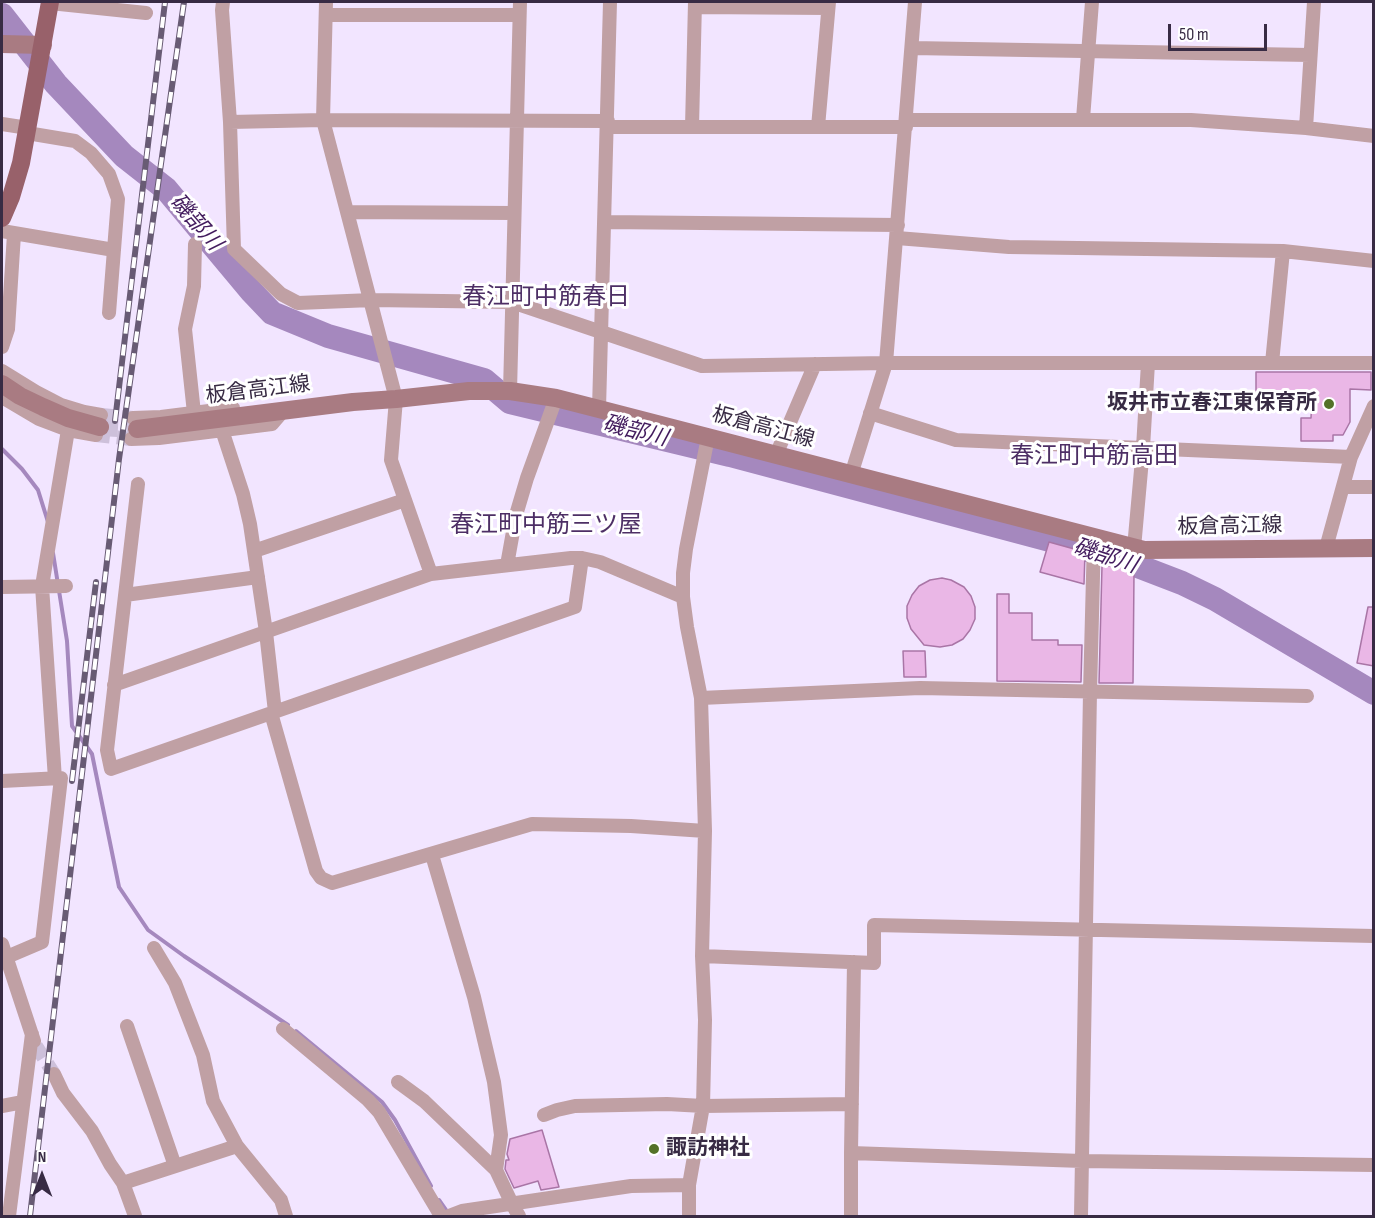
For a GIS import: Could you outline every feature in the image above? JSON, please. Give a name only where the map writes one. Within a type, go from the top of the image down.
[{"type":"main road","points":[[2,218],[17,177],[28,130],[50,2]]},
{"type":"main road","points":[[2,44],[44,37]]},
{"type":"main road","points":[[2,384],[20,396],[68,418],[99,426]]},
{"type":"main road","name":"板倉高江線","points":[[134,429],[353,402],[469,391],[510,392],[556,398],[1144,550],[1374,548]]},
{"type":"street","points":[[50,2],[146,13]]},
{"type":"street","points":[[223,2],[234,249],[281,294],[298,303],[372,300],[512,302],[702,366],[886,363],[1374,363]]},
{"type":"street","points":[[599,409],[610,2]]},
{"type":"street","points":[[851,475],[886,363],[915,2]]},
{"type":"street","points":[[1083,119],[1092,2]]},
{"type":"street","points":[[1305,128],[1314,2]]},
{"type":"street","points":[[692,128],[695,4],[829,5],[818,127]]},
{"type":"street","points":[[431,574],[391,460],[396,399],[372,300],[323,120],[326,8],[520,8],[510,392]]},
{"type":"street","points":[[912,48],[1310,55]]},
{"type":"street","points":[[230,122],[516,119],[692,128],[818,127],[1083,119],[1191,120],[1305,128],[1374,136]]},
{"type":"street","points":[[2,124],[75,141],[91,153],[109,174],[118,199],[109,313]]},
{"type":"street","points":[[347,212],[514,213]]},
{"type":"street","points":[[605,222],[897,231],[1008,248],[1283,251],[1374,261]]},
{"type":"street","points":[[2,347],[8,329],[8,233],[114,250]]},
{"type":"street","points":[[194,413],[185,329],[194,286],[195,244]]},
{"type":"street","points":[[1272,363],[1283,251]]},
{"type":"street","points":[[1134,548],[1148,363]]},
{"type":"street","points":[[776,455],[815,364]]},
{"type":"street","points":[[2,371],[61,405],[84,412],[99,426]]},
{"type":"street","points":[[2,397],[39,419],[68,430],[99,426]]},
{"type":"street","points":[[507,565],[516,515],[556,398]]},
{"type":"street","points":[[274,403],[284,410],[272,424],[159,438],[134,429],[194,413],[274,403]]},
{"type":"street","points":[[1326,549],[1351,457],[1374,406]]},
{"type":"street","points":[[870,413],[956,440],[1351,457]]},
{"type":"street","points":[[55,778],[42,586],[68,430]]},
{"type":"street","points":[[222,430],[243,494],[254,551],[266,632],[273,713],[316,871],[321,878],[332,883],[532,824],[631,826],[705,831]]},
{"type":"street","points":[[689,1216],[689,1185],[703,1106],[705,1020],[702,956],[705,831],[701,698],[687,627],[683,573],[708,437]]},
{"type":"street","points":[[138,484],[107,750],[111,769],[575,607],[582,558]]},
{"type":"street","points":[[1343,487],[1374,487]]},
{"type":"street","points":[[254,551],[405,500]]},
{"type":"street","points":[[1081,1216],[1094,538]]},
{"type":"street","points":[[114,685],[431,574],[582,558],[600,562],[683,597]]},
{"type":"street","points":[[125,595],[258,577]]},
{"type":"street","points":[[2,587],[66,586]]},
{"type":"street","points":[[701,698],[920,688],[1307,696]]},
{"type":"street","points":[[2,781],[61,778],[42,942],[4,958]]},
{"type":"street","points":[[432,855],[474,997],[494,1082],[501,1135],[496,1170]]},
{"type":"street","points":[[702,956],[874,963],[874,925],[1374,936]]},
{"type":"street","points":[[2,944],[4,958],[34,1040],[7,1190],[9,1216]]},
{"type":"street","points":[[154,948],[175,983],[203,1055],[213,1101],[237,1146],[281,1200],[286,1216]]},
{"type":"street","points":[[851,1216],[854,962]]},
{"type":"street","points":[[127,1026],[175,1166]]},
{"type":"street","points":[[283,1029],[368,1100],[379,1112],[441,1216]]},
{"type":"street","points":[[54,1074],[63,1093],[92,1131],[123,1183],[135,1216]]},
{"type":"street","points":[[398,1082],[424,1101],[496,1170],[519,1216]]},
{"type":"street","points":[[2,1106],[23,1102]]},
{"type":"street","points":[[543,1115],[575,1106],[852,1104]]},
{"type":"street","points":[[123,1183],[237,1146]]},
{"type":"street","points":[[850,1154],[1082,1161],[1374,1165]]},
{"type":"street","points":[[449,1216],[462,1211],[631,1186],[689,1185]]},
{"type":"building","points":[[1256,372],[1371,372],[1371,390],[1350,389],[1350,422],[1343,435],[1333,435],[1333,441],[1301,441],[1301,418],[1311,418],[1312,395],[1256,395]]},
{"type":"building","points":[[1049,542],[1085,552],[1084,584],[1040,572]]},
{"type":"building","points":[[1102,566],[1121,566],[1134,573],[1133,683],[1099,683]]},
{"type":"building","points":[[942,578],[964,587],[975,607],[975,619],[963,639],[952,645],[940,647],[924,645],[911,629],[907,618],[907,606],[919,586],[930,580]]},
{"type":"building","points":[[997,594],[1009,594],[1009,613],[1032,613],[1032,640],[1058,640],[1058,645],[1082,645],[1081,682],[997,681]]},
{"type":"building","points":[[1368,607],[1374,607],[1374,666],[1357,663]]},
{"type":"building","points":[[903,651],[925,651],[926,677],[904,677]]},
{"type":"building","points":[[542,1130],[559,1187],[541,1190],[538,1181],[514,1188],[505,1169],[506,1160],[509,1160],[507,1154],[510,1139]]},
{"type":"waterway","name":"磯部川","points":[[2,15],[56,84],[124,156],[166,189],[272,313],[328,336],[484,380],[510,402],[730,455],[1117,558],[1182,583],[1215,599],[1374,693]]},
{"type":"waterway","points":[[2,449],[22,469],[38,490],[48,522]]},
{"type":"waterway","points":[[53,553],[67,641],[72,726],[92,754],[119,887],[148,930],[288,1025]]},
{"type":"waterway","points":[[296,1031],[382,1102],[395,1120],[431,1186]]},
{"type":"waterway","points":[[439,1200],[448,1213]]},
{"type":"tunnel","points":[[101,415],[133,418]]},
{"type":"tunnel","points":[[100,427],[137,429]]},
{"type":"tunnel","points":[[96,435],[131,439]]},
{"type":"tunnel","points":[[36,1046],[54,1074]]},
{"type":"railway","points":[[115,421],[165,2]]},
{"type":"railway","points":[[30,1216],[119,459],[184,2]]},
{"type":"railway","points":[[72,781],[96,582]]},
{"type":"place","name":"坂井市立春江東保育所","points":[[1329,404]]},
{"type":"place","name":"諏訪神社","points":[[654,1149]]},
{"type":"district","name":"春江町中筋春日","points":[[546,298]]},
{"type":"district","name":"春江町中筋高田","points":[[1094,457]]},
{"type":"district","name":"春江町中筋三ツ屋","points":[[546,526]]}]
